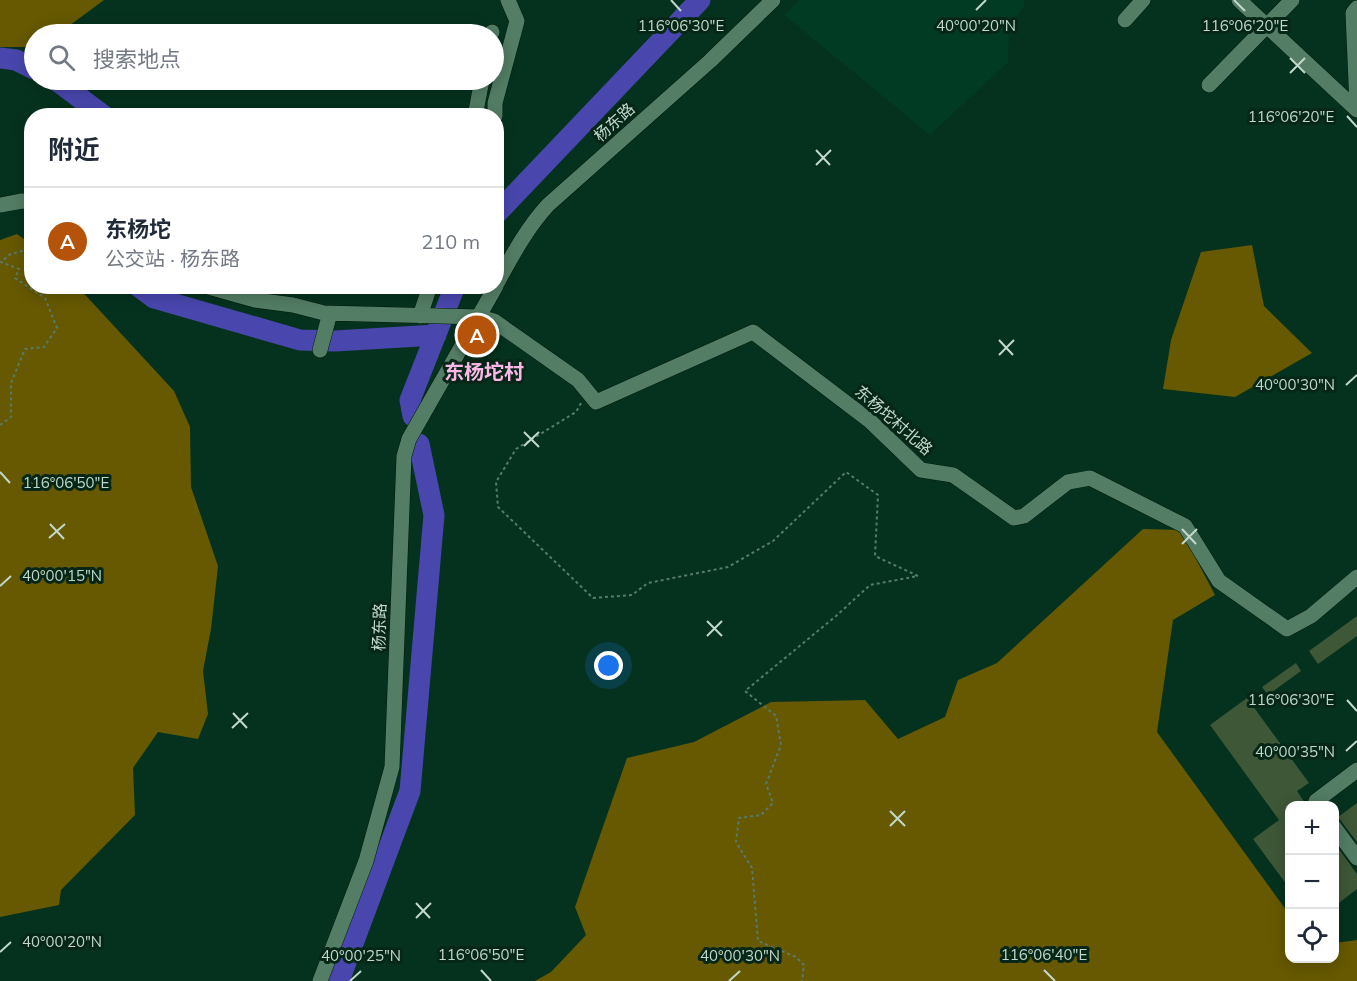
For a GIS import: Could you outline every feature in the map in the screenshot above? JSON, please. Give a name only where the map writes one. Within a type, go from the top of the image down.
[{"type":"street","points":[[497,0],[515,17]]},
{"type":"street","points":[[504,69],[517,21],[508,0]]},
{"type":"street","name":"杨东路","points":[[504,271],[533,221],[548,205],[710,61],[773,0]]},
{"type":"street","points":[[1125,20],[1143,0]]},
{"type":"street","points":[[1239,0],[1357,108]]},
{"type":"street","points":[[1209,85],[1292,0]]},
{"type":"street","points":[[1347,0],[1357,9],[1353,13],[1357,108]]},
{"type":"street","points":[[477,108],[480,90]]},
{"type":"street","points":[[495,108],[498,90]]},
{"type":"street","points":[[0,206],[24,201]]},
{"type":"street","points":[[234,294],[330,313],[472,317]]},
{"type":"street","points":[[425,316],[429,294]]},
{"type":"street","name":"杨东路","points":[[320,981],[366,861],[392,767],[404,456],[409,439],[472,317],[490,294]]},
{"type":"street","points":[[320,350],[330,313]]},
{"type":"street","name":"东杨坨村北路","points":[[472,317],[494,321],[578,380],[596,402],[753,332],[870,421],[921,470],[953,475],[1014,518],[1024,516],[1068,482],[1090,478],[1185,526],[1219,581],[1287,630],[1354,586]]},
{"type":"street","points":[[1316,801],[1357,770]]},
{"type":"street","points":[[1339,833],[1357,858]]},
{"type":"path","points":[[24,250],[9,255],[1,262],[19,269],[15,278],[24,284]]},
{"type":"path","points":[[0,425],[11,417],[12,383],[25,349],[44,347],[57,328],[45,298],[39,294]]},
{"type":"path","points":[[588,390],[576,412],[516,450],[496,482],[498,507],[593,598],[632,595],[648,583],[728,567],[773,541],[846,472],[878,495],[875,556],[918,576],[870,585],[745,691],[776,716],[781,745],[766,784],[773,803],[761,815],[739,818],[736,842],[752,868],[758,941],[796,957],[804,966],[802,981]]},
{"type":"shaded area","points":[[0,0],[104,0],[72,24],[24,24],[24,47],[0,47]]},
{"type":"shaded area","points":[[799,0],[1024,0],[1025,5],[1009,26],[1008,62],[930,135],[784,15]]},
{"type":"shaded area","points":[[17,234],[24,239],[24,294],[84,294],[174,391],[190,427],[191,487],[218,566],[211,629],[203,671],[208,714],[198,739],[158,732],[133,768],[135,815],[61,890],[59,905],[0,917],[0,240]]},
{"type":"shaded area","points":[[1252,245],[1264,306],[1312,353],[1235,397],[1163,389],[1171,340],[1201,252]]},
{"type":"shaded area","points":[[1143,529],[1181,530],[1215,595],[1173,620],[1157,732],[1285,908],[1285,963],[1339,963],[1339,942],[1357,940],[1357,981],[535,981],[551,972],[586,935],[575,907],[627,758],[694,742],[771,702],[865,700],[898,739],[945,717],[958,680],[997,663]]},
{"type":"building","points":[[1357,616],[1357,636],[1318,664],[1309,651]]},
{"type":"building","points":[[1296,663],[1301,671],[1268,695],[1262,687]]},
{"type":"building","points":[[1247,698],[1309,783],[1297,791],[1304,801],[1285,801],[1285,882],[1253,839],[1279,820],[1210,725]]},
{"type":"building","points":[[1357,803],[1357,842],[1339,818]]},
{"type":"building","points":[[1339,849],[1357,874],[1357,889],[1339,903]]},
{"type":"waterway","points":[[504,206],[700,0]]},
{"type":"waterway","points":[[0,58],[16,60],[24,64]]},
{"type":"waterway","points":[[69,90],[93,108]]},
{"type":"waterway","points":[[149,294],[154,298],[300,340],[335,341],[436,335]]},
{"type":"waterway","points":[[413,416],[410,400],[452,294]]},
{"type":"waterway","points":[[339,981],[410,791],[434,515],[419,444]]},
{"type":"place","name":"东杨坨","points":[[477,335]]},
{"type":"district","name":"东杨坨村","points":[[484,372]]}]
